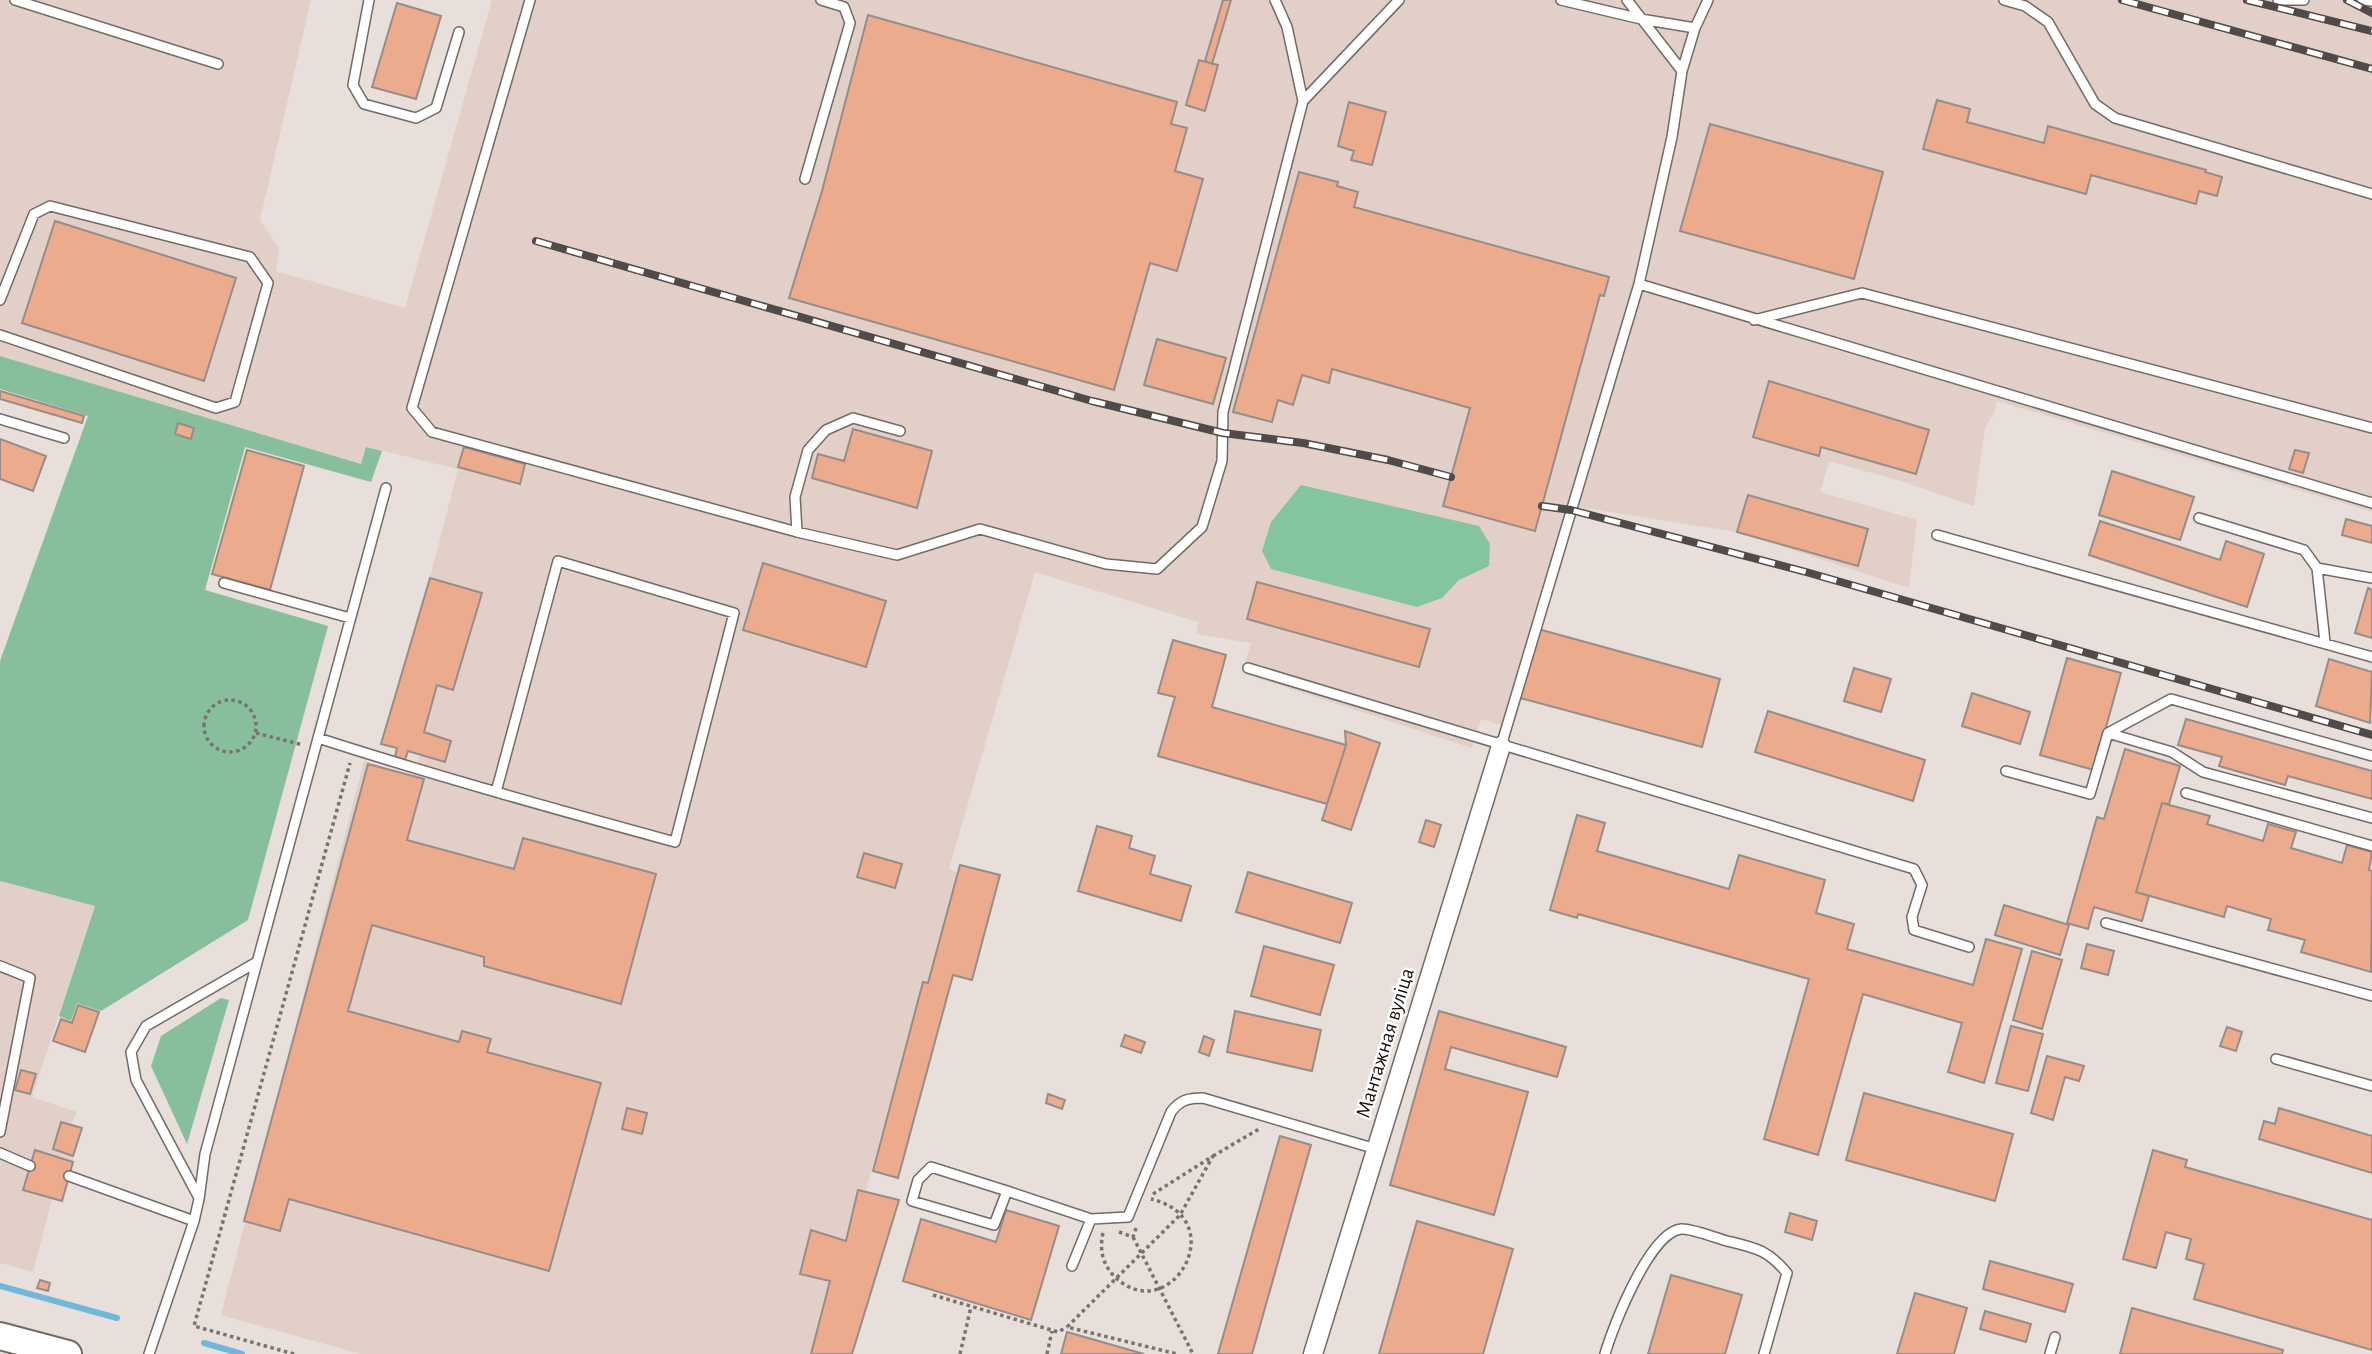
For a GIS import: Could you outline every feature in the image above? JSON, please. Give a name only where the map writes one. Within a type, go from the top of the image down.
[{"type":"main road","points":[[0,1336],[68,1354]]},
{"type":"street","name":"Мантажная вуліца","points":[[1313,1354],[1501,746]]},
{"type":"lane","points":[[15,0],[218,64]]},
{"type":"lane","points":[[369,0],[352,85],[364,104],[416,118],[436,108],[459,32]]},
{"type":"lane","points":[[530,0],[412,408],[432,432],[797,532],[897,555],[980,529],[1106,564],[1157,569],[1202,527],[1222,461],[1223,412],[1303,101],[1287,27],[1275,0]]},
{"type":"lane","points":[[805,179],[849,23],[844,7],[821,0]]},
{"type":"lane","points":[[1303,101],[1399,0]]},
{"type":"lane","points":[[1561,0],[1695,28]]},
{"type":"lane","points":[[1627,0],[1682,71]]},
{"type":"lane","points":[[1501,746],[1639,284],[1672,137],[1682,71],[1695,28],[1708,0]]},
{"type":"lane","points":[[2004,0],[2025,6],[2048,22],[2095,104],[2115,118],[2372,194]]},
{"type":"lane","points":[[2278,0],[2304,0]]},
{"type":"lane","points":[[2362,0],[2372,1]]},
{"type":"lane","points":[[0,300],[34,214],[50,206],[250,257],[268,283],[235,402],[216,408],[0,335]]},
{"type":"lane","points":[[1639,284],[2372,503]]},
{"type":"lane","points":[[1753,320],[1862,293],[2372,428]]},
{"type":"lane","points":[[797,532],[795,496],[808,450],[826,430],[853,418],[900,431]]},
{"type":"lane","points":[[0,419],[64,438]]},
{"type":"lane","points":[[149,1354],[194,1221],[205,1154],[386,488]]},
{"type":"lane","points":[[2199,518],[2304,550],[2317,568],[2325,642]]},
{"type":"lane","points":[[1937,535],[2372,657]]},
{"type":"lane","points":[[316,743],[354,750],[415,770],[675,842],[734,612],[558,561],[496,792]]},
{"type":"lane","points":[[2317,568],[2372,578]]},
{"type":"lane","points":[[225,583],[350,618]]},
{"type":"lane","points":[[1248,668],[1914,869],[1922,885],[1912,917],[1914,930],[1969,947]]},
{"type":"lane","points":[[2006,771],[2091,794],[2108,733],[2171,699],[2372,756]]},
{"type":"lane","points":[[2108,733],[2172,752],[2203,772],[2372,817]]},
{"type":"lane","points":[[2186,793],[2372,846]]},
{"type":"lane","points":[[2106,923],[2372,996]]},
{"type":"lane","points":[[199,1199],[136,1080],[131,1052],[146,1026],[257,962]]},
{"type":"lane","points":[[0,966],[30,978],[0,1132]]},
{"type":"lane","points":[[2276,1059],[2372,1086]]},
{"type":"lane","points":[[1007,1191],[994,1225],[912,1201],[918,1180],[931,1167],[1007,1191],[1091,1219],[1128,1217],[1171,1112],[1177,1104],[1188,1098],[1203,1098],[1376,1149]]},
{"type":"lane","points":[[0,1153],[30,1166]]},
{"type":"lane","points":[[69,1176],[194,1221]]},
{"type":"lane","points":[[1072,1266],[1091,1219]]},
{"type":"lane","points":[[1605,1354],[1611,1334],[1644,1263],[1663,1237],[1681,1228],[1752,1247],[1773,1257],[1787,1273],[1764,1354]]},
{"type":"lane","points":[[2050,1354],[2055,1337]]},
{"type":"path","points":[[225,700],[242,703],[254,715],[255,732],[252,740],[239,751],[221,751],[204,733],[206,715],[211,708],[225,700]]},
{"type":"path","points":[[255,732],[316,743]]},
{"type":"path","points":[[294,1354],[194,1326],[354,750]]},
{"type":"path","points":[[1104,1227],[1101,1242],[1103,1258],[1110,1272],[1122,1283],[1136,1289],[1152,1290],[1179,1276],[1188,1263],[1190,1233],[1180,1215],[1163,1202],[1146,1199],[1276,1120]]},
{"type":"path","points":[[933,1296],[1058,1332],[1067,1327],[1180,1215],[1213,1156]]},
{"type":"path","points":[[1133,1237],[1139,1218]]},
{"type":"path","points":[[1114,1230],[1133,1237],[1193,1354]]},
{"type":"path","points":[[960,1354],[971,1307]]},
{"type":"path","points":[[1067,1327],[1177,1354]]},
{"type":"path","points":[[1046,1354],[1052,1331]]},
{"type":"shaded area","points":[[0,0],[311,0],[260,220],[279,249],[276,271],[405,308],[492,0],[2372,0],[2372,512],[1997,401],[1994,413],[1985,428],[1974,506],[1904,482],[1829,461],[1820,492],[1917,520],[1909,588],[1737,532],[1578,507],[1507,727],[1481,719],[1472,748],[1242,673],[1251,643],[1196,634],[1198,622],[1035,572],[949,869],[958,873],[928,983],[923,983],[866,1191],[899,1200],[852,1354],[361,1354],[221,1315],[364,761],[413,776],[420,755],[381,744],[430,578],[458,469],[367,447],[361,464],[0,356]]},
{"type":"shaded area","points":[[0,881],[95,906],[32,1097],[77,1112],[71,1124],[82,1128],[62,1201],[52,1200],[33,1272],[0,1263]]},
{"type":"green space","points":[[0,356],[361,464],[366,447],[382,451],[371,482],[245,447],[205,590],[328,626],[248,920],[101,1011],[77,1003],[71,1021],[59,1016],[95,906],[0,881],[0,661],[88,416],[0,389]]},
{"type":"green space","points":[[1301,485],[1479,526],[1490,544],[1489,566],[1459,580],[1442,598],[1417,607],[1271,569],[1262,551],[1271,522]]},
{"type":"green space","points":[[221,998],[229,1000],[187,1144],[151,1066],[161,1036]]},
{"type":"building","points":[[1223,0],[1231,0],[1212,64],[1205,61]]},
{"type":"building","points":[[397,3],[441,16],[416,99],[372,87]]},
{"type":"building","points":[[868,15],[1177,102],[1171,124],[1187,128],[1175,171],[1203,179],[1177,271],[1150,263],[1114,390],[789,298],[822,191]]},
{"type":"building","points":[[1199,60],[1218,65],[1205,111],[1186,105]]},
{"type":"building","points":[[1937,100],[1970,109],[1967,122],[2044,143],[2048,126],[2206,170],[2205,172],[2222,177],[2217,196],[2199,191],[2196,204],[2091,175],[2086,194],[1923,149]]},
{"type":"building","points":[[1349,102],[1386,112],[1372,165],[1351,160],[1354,151],[1338,146]]},
{"type":"building","points":[[1710,124],[1883,172],[1854,279],[1680,231]]},
{"type":"building","points":[[1299,172],[1338,182],[1337,186],[1358,192],[1354,207],[1609,277],[1604,296],[1600,295],[1535,531],[1443,506],[1470,408],[1332,369],[1329,383],[1302,375],[1293,405],[1278,400],[1272,422],[1233,412]]},
{"type":"building","points":[[55,221],[236,278],[204,381],[22,323]]},
{"type":"building","points":[[1157,339],[1226,358],[1213,404],[1144,385]]},
{"type":"building","points":[[1769,381],[1929,430],[1916,474],[1821,447],[1819,456],[1753,437]]},
{"type":"building","points":[[0,391],[84,416],[82,423],[0,399]]},
{"type":"building","points":[[178,423],[194,428],[191,439],[175,434]]},
{"type":"building","points":[[853,429],[932,451],[917,508],[812,478],[818,454],[844,461]]},
{"type":"building","points":[[0,439],[46,456],[33,491],[0,479]]},
{"type":"building","points":[[464,447],[525,464],[520,484],[458,467]]},
{"type":"building","points":[[247,450],[304,466],[270,590],[212,574]]},
{"type":"building","points":[[2295,450],[2309,453],[2303,473],[2289,469]]},
{"type":"building","points":[[2112,471],[2194,497],[2180,540],[2099,515]]},
{"type":"building","points":[[1748,495],[1868,529],[1858,566],[1737,532]]},
{"type":"building","points":[[2346,519],[2372,526],[2372,543],[2342,535]]},
{"type":"building","points":[[2100,521],[2220,560],[2226,541],[2264,554],[2247,607],[2089,555]]},
{"type":"building","points":[[763,563],[886,601],[866,667],[743,630]]},
{"type":"building","points":[[430,578],[482,593],[453,690],[437,685],[424,732],[451,741],[445,762],[408,751],[405,760],[395,757],[397,748],[381,744]]},
{"type":"building","points":[[1257,582],[1430,629],[1419,667],[1247,619]]},
{"type":"building","points":[[2368,588],[2372,590],[2372,638],[2355,633]]},
{"type":"building","points":[[1538,629],[1720,679],[1702,747],[1520,698]]},
{"type":"building","points":[[1173,640],[1226,655],[1212,707],[1346,745],[1327,804],[1158,756],[1175,697],[1158,693]]},
{"type":"building","points":[[2067,658],[2121,673],[2094,770],[2040,755]]},
{"type":"building","points":[[2329,659],[2372,672],[2370,723],[2316,706]]},
{"type":"building","points":[[1854,668],[1891,679],[1881,712],[1844,701]]},
{"type":"building","points":[[1972,693],[2030,712],[2020,744],[1962,726]]},
{"type":"building","points":[[1768,711],[1925,760],[1913,801],[1755,752]]},
{"type":"building","points":[[2186,719],[2372,771],[2372,799],[2288,776],[2285,785],[2219,766],[2222,757],[2178,745]]},
{"type":"building","points":[[1345,731],[1380,743],[1351,830],[1322,820],[1346,745]]},
{"type":"building","points":[[2125,749],[2180,766],[2169,804],[2162,803],[2136,892],[2149,896],[2142,921],[2094,907],[2088,929],[2067,923],[2097,817],[2104,819]]},
{"type":"building","points":[[368,764],[424,779],[407,840],[514,869],[523,838],[656,874],[621,1004],[484,966],[484,957],[372,925],[348,1011],[459,1042],[462,1031],[491,1039],[487,1052],[601,1083],[549,1271],[289,1199],[280,1231],[244,1221]]},
{"type":"building","points":[[2162,803],[2210,816],[2207,824],[2263,841],[2268,824],[2296,832],[2291,848],[2342,863],[2347,845],[2372,852],[2369,870],[2372,871],[2371,972],[2301,952],[2305,940],[2268,930],[2271,919],[2227,906],[2224,917],[2136,892]]},
{"type":"building","points":[[1577,815],[1605,823],[1597,851],[1729,889],[1739,855],[1825,880],[1816,913],[1854,924],[1847,949],[1973,985],[1986,939],[2022,949],[1984,1083],[1948,1072],[1962,1023],[1863,994],[1818,1155],[1764,1139],[1809,979],[1578,914],[1577,918],[1550,910]]},
{"type":"building","points":[[1426,820],[1441,825],[1434,847],[1419,842]]},
{"type":"building","points":[[1097,826],[1132,836],[1129,848],[1155,856],[1150,874],[1191,886],[1181,921],[1078,891]]},
{"type":"building","points":[[864,853],[902,864],[895,888],[857,877]]},
{"type":"building","points":[[960,865],[1000,875],[972,980],[953,975],[898,1178],[873,1171],[923,982],[928,983]]},
{"type":"building","points":[[1248,872],[1352,903],[1340,943],[1236,912]]},
{"type":"building","points":[[2004,905],[2069,925],[2060,955],[1995,935]]},
{"type":"building","points":[[2087,944],[2114,951],[2108,975],[2081,968]]},
{"type":"building","points":[[1264,946],[1334,965],[1320,1015],[1251,996]]},
{"type":"building","points":[[2032,951],[2062,960],[2042,1029],[2013,1020]]},
{"type":"building","points":[[78,1005],[99,1012],[85,1052],[53,1041],[61,1019],[72,1023]]},
{"type":"building","points":[[1235,1011],[1321,1030],[1312,1071],[1227,1052]]},
{"type":"building","points":[[1439,1011],[1566,1047],[1557,1077],[1451,1047],[1445,1069],[1528,1092],[1494,1215],[1390,1185]]},
{"type":"building","points":[[2011,1026],[2043,1034],[2028,1091],[1996,1083]]},
{"type":"building","points":[[2227,1027],[2242,1032],[2236,1051],[2220,1046]]},
{"type":"building","points":[[1125,1035],[1145,1042],[1141,1053],[1121,1046]]},
{"type":"building","points":[[1204,1036],[1214,1040],[1209,1056],[1199,1052]]},
{"type":"building","points":[[2047,1056],[2084,1066],[2079,1081],[2065,1077],[2053,1120],[2031,1113]]},
{"type":"building","points":[[21,1070],[36,1074],[30,1094],[15,1090]]},
{"type":"building","points":[[1864,1093],[2013,1134],[1995,1201],[1846,1160]]},
{"type":"building","points":[[1048,1094],[1065,1100],[1062,1109],[1046,1103]]},
{"type":"building","points":[[627,1108],[647,1113],[642,1134],[622,1129]]},
{"type":"building","points":[[2279,1108],[2372,1136],[2372,1173],[2259,1139],[2264,1121],[2275,1124]]},
{"type":"building","points":[[61,1122],[82,1128],[73,1156],[53,1149]]},
{"type":"building","points":[[1280,1136],[1311,1145],[1252,1354],[1218,1354]]},
{"type":"building","points":[[35,1150],[73,1162],[62,1201],[23,1190]]},
{"type":"building","points":[[2153,1150],[2187,1160],[2185,1167],[2372,1220],[2372,1350],[2194,1299],[2204,1264],[2186,1259],[2191,1239],[2166,1232],[2156,1268],[2123,1259]]},
{"type":"building","points":[[858,1190],[899,1200],[852,1354],[811,1354],[830,1281],[800,1274],[811,1230],[846,1241]]},
{"type":"building","points":[[1006,1210],[1059,1226],[1031,1320],[903,1281],[921,1219],[996,1242]]},
{"type":"building","points":[[1790,1213],[1817,1221],[1812,1240],[1785,1232]]},
{"type":"building","points":[[1417,1221],[1513,1249],[1483,1354],[1379,1354]]},
{"type":"building","points":[[1990,1261],[2073,1284],[2065,1312],[1983,1289]]},
{"type":"building","points":[[1671,1275],[1742,1295],[1725,1354],[1648,1354]]},
{"type":"building","points":[[40,1280],[50,1283],[48,1291],[37,1288]]},
{"type":"building","points":[[1915,1293],[1967,1308],[1954,1354],[1897,1354]]},
{"type":"building","points":[[2132,1308],[2283,1350],[2282,1354],[2120,1354]]},
{"type":"building","points":[[1985,1311],[2031,1324],[2026,1342],[1980,1329]]},
{"type":"building","points":[[1067,1332],[1144,1354],[1061,1354]]},
{"type":"waterway","points":[[0,1286],[117,1318]]},
{"type":"waterway","points":[[204,1343],[242,1354]]},
{"type":"railway","points":[[2122,0],[2372,69]]},
{"type":"railway","points":[[2247,0],[2372,31]]},
{"type":"railway","points":[[2347,0],[2372,13]]},
{"type":"railway","points":[[536,241],[1092,401],[1223,433],[1303,443],[1388,460],[1451,477]]},
{"type":"railway","points":[[1542,506],[1571,510],[1806,572],[2372,735]]}]
